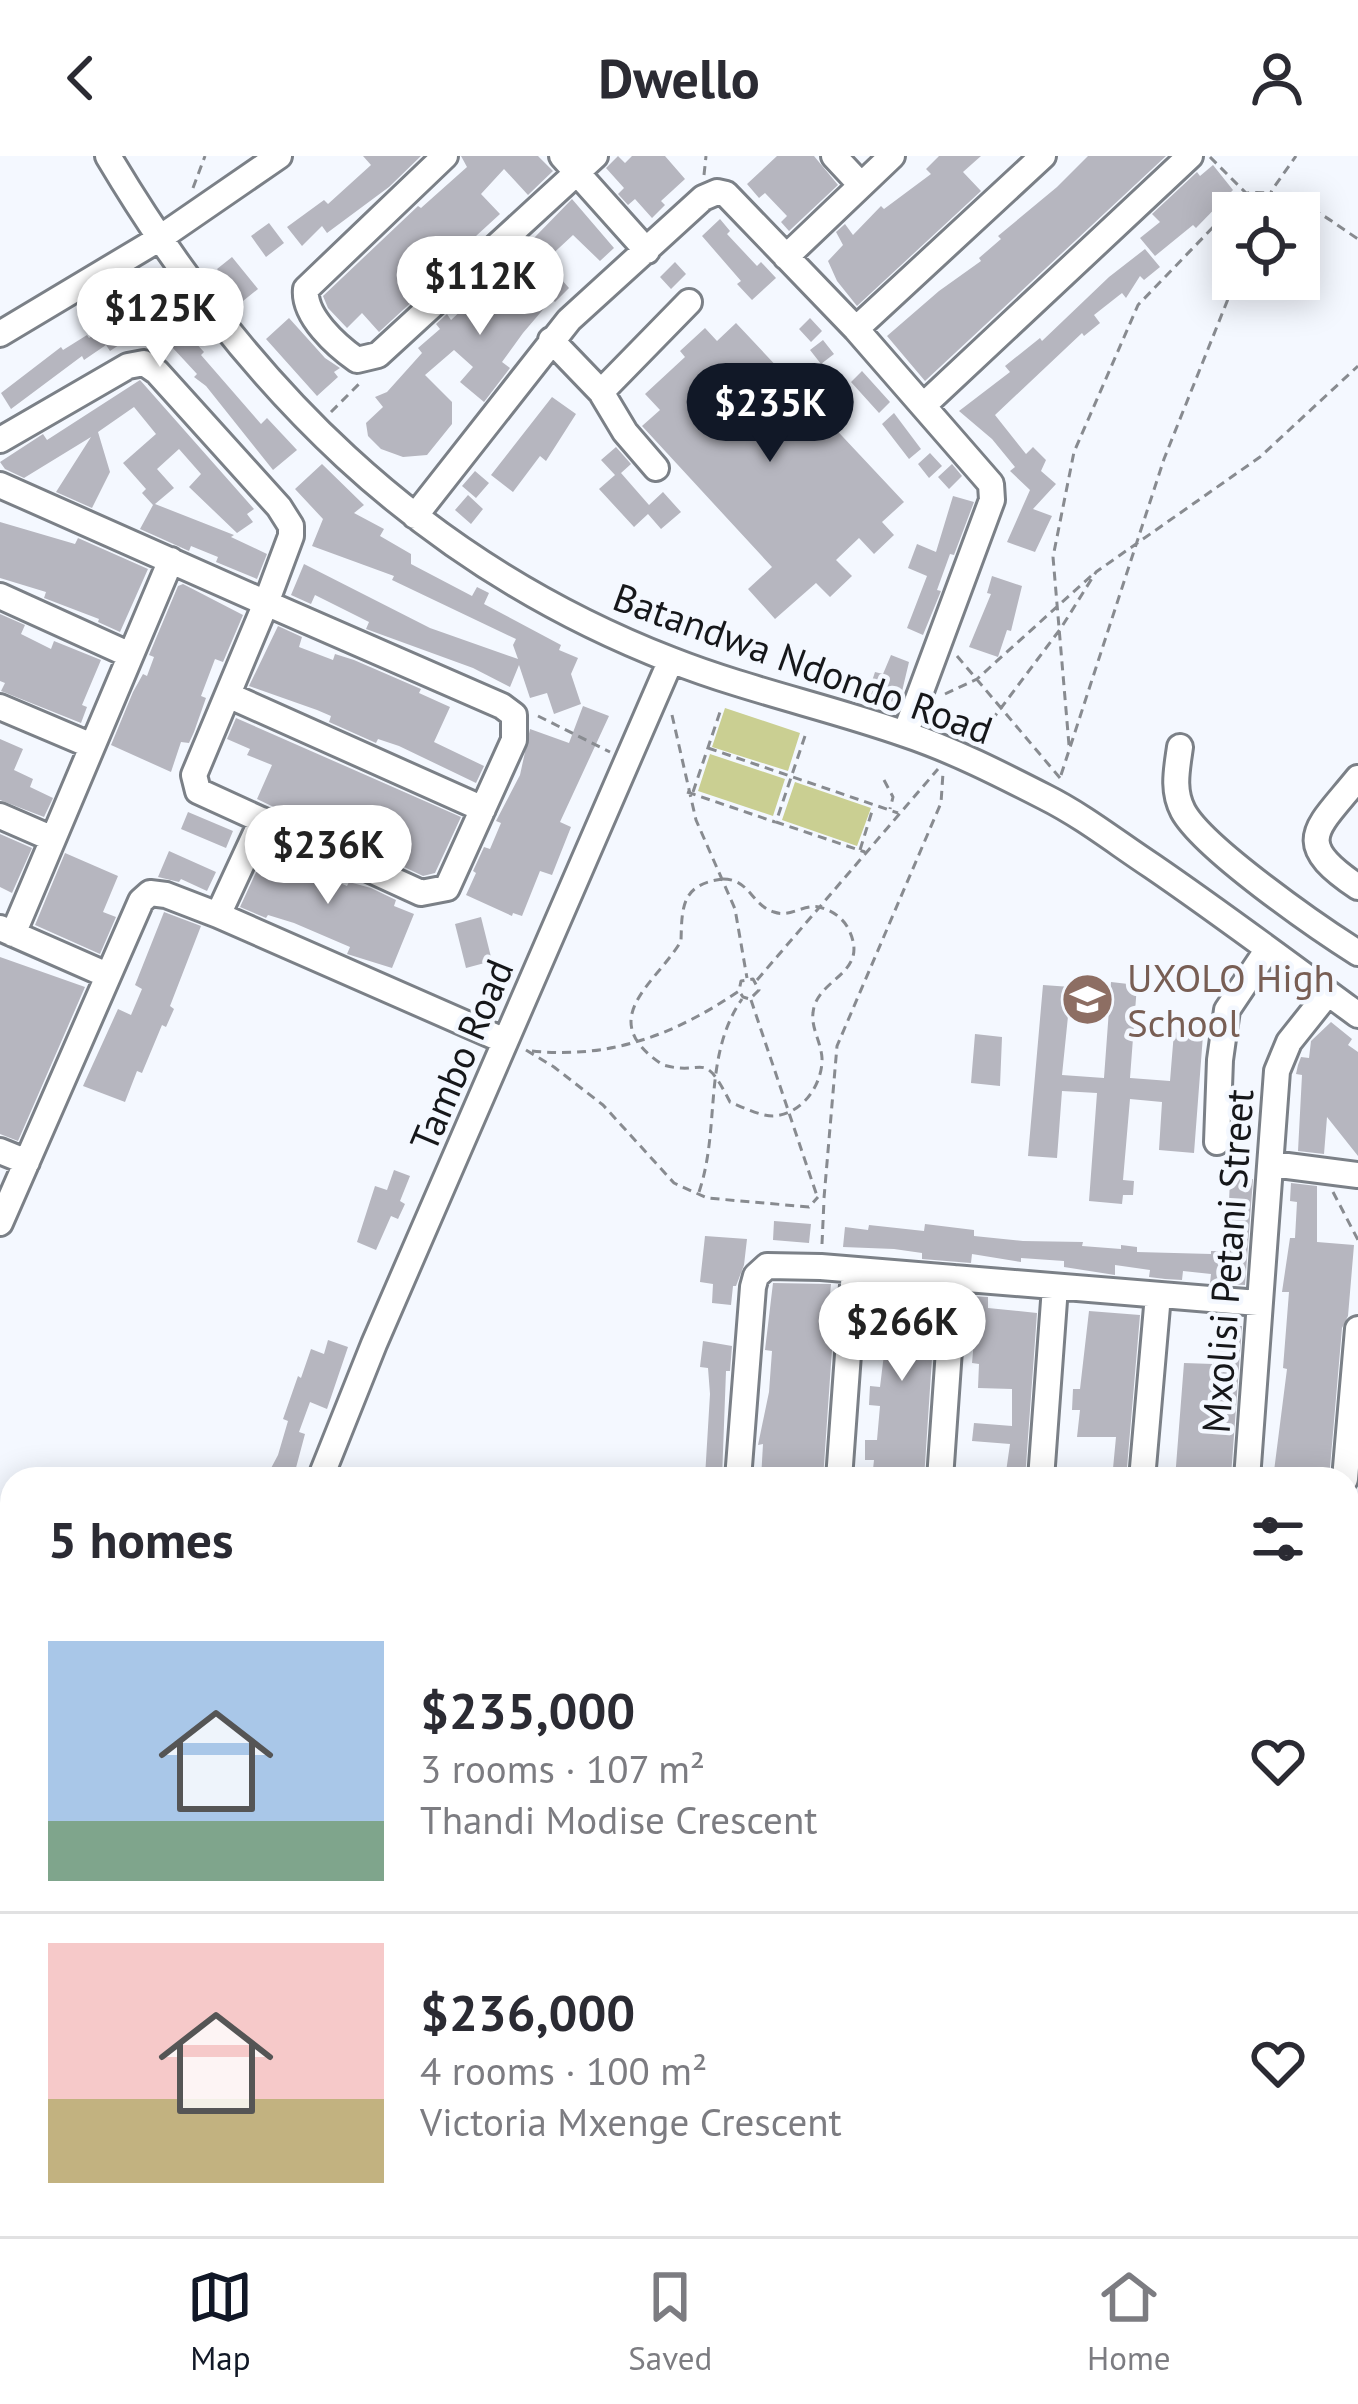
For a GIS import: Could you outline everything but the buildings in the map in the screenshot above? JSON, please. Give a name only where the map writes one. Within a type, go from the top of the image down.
[{"type":"street","name":"Batandwa Ndondo Road","points":[[108,156],[157,240],[262,375],[316,431],[415,516],[502,576],[671,660],[905,734],[1075,814],[1358,1015]]},
{"type":"street","points":[[0,334],[157,240],[279,156]]},
{"type":"street","points":[[445,156],[306,289],[304,298],[311,313],[351,357],[364,361],[378,355],[578,162],[647,251]]},
{"type":"street","points":[[835,156],[861,185]]},
{"type":"street","points":[[786,257],[892,156]]},
{"type":"street","points":[[856,329],[1043,156]]},
{"type":"street","points":[[924,405],[1190,156]]},
{"type":"street","points":[[415,516],[551,340],[703,198],[717,192],[734,199],[985,472],[992,492],[905,734]]},
{"type":"street","points":[[601,392],[689,302]]},
{"type":"street","points":[[551,340],[601,392],[625,432],[656,468]]},
{"type":"street","points":[[0,440],[128,366],[144,363],[157,372],[290,526],[290,546],[266,603],[227,695],[194,775],[195,785],[202,795],[422,892],[432,893],[453,881],[514,740],[514,715],[502,706],[266,603],[0,485]]},
{"type":"street","points":[[107,975],[6,931],[53,839],[171,560]]},
{"type":"street","points":[[0,596],[130,655]]},
{"type":"street","name":"Tambo Road","points":[[325,1467],[671,660]]},
{"type":"street","points":[[227,695],[483,809]]},
{"type":"street","points":[[0,707],[92,746]]},
{"type":"street","points":[[1180,747],[1175,784],[1193,826],[1358,953]]},
{"type":"street","points":[[1358,778],[1319,826],[1316,837],[1319,856],[1328,867],[1358,887]]},
{"type":"street","points":[[0,816],[53,839]]},
{"type":"street","points":[[218,915],[262,820]]},
{"type":"street","points":[[0,1223],[140,901],[150,893],[218,915],[505,1041]]},
{"type":"street","points":[[1217,1142],[1227,1010],[1268,950]]},
{"type":"street","name":"Mxolisi Petani Street","points":[[1247,1467],[1280,1057],[1328,992]]},
{"type":"street","points":[[0,1151],[27,1162]]},
{"type":"street","points":[[1272,1164],[1358,1175]]},
{"type":"street","points":[[739,1467],[756,1276],[767,1267],[1258,1303]]},
{"type":"street","points":[[840,1467],[854,1271]]},
{"type":"street","points":[[941,1467],[954,1278]]},
{"type":"street","points":[[1042,1467],[1055,1287]]},
{"type":"street","points":[[1143,1467],[1158,1294]]},
{"type":"street","points":[[1347,1467],[1358,1329]]},
{"type":"path","points":[[192,190],[205,156]]},
{"type":"path","points":[[1208,156],[1245,192]]},
{"type":"path","points":[[1272,190],[1296,156]]},
{"type":"path","points":[[1255,192],[1272,190],[1300,202],[1358,238]]},
{"type":"path","points":[[1069,745],[1053,557],[1074,452],[1138,305],[1212,228]]},
{"type":"path","points":[[108,297],[144,363]]},
{"type":"path","points":[[940,637],[1060,778],[1164,459],[1228,300]]},
{"type":"path","points":[[316,431],[362,380],[364,361]]},
{"type":"path","points":[[916,707],[977,679],[1096,572],[1260,458],[1358,366]]},
{"type":"path","points":[[964,758],[1061,628],[1096,572]]},
{"type":"path","points":[[670,706],[690,793],[735,909],[747,978]]},
{"type":"path","points":[[690,793],[721,709]]},
{"type":"path","points":[[514,715],[531,712],[628,760]]},
{"type":"path","points":[[776,822],[805,736]]},
{"type":"path","points":[[708,748],[900,814]]},
{"type":"path","points":[[800,752],[808,753]]},
{"type":"path","points":[[756,981],[941,765],[945,780],[940,803],[836,1046],[821,1198],[821,1268]]},
{"type":"path","points":[[884,780],[893,797],[889,811]]},
{"type":"path","points":[[690,793],[863,851]]},
{"type":"path","points":[[863,851],[874,806]]},
{"type":"path","points":[[723,878],[744,883],[762,907],[773,912],[820,908],[845,922],[854,950],[844,974],[817,995],[813,1026],[822,1054],[821,1069],[809,1096],[789,1112],[766,1116],[730,1102],[715,1074],[691,1064],[663,1065],[640,1043],[631,1021],[636,999],[681,941],[679,916],[698,886],[723,878]]},
{"type":"path","points":[[743,998],[741,981],[756,981]]},
{"type":"path","points":[[750,999],[759,990],[756,981]]},
{"type":"path","points":[[739,991],[703,1014],[640,1043],[588,1053],[526,1050],[603,1105],[674,1183],[698,1194],[809,1208],[821,1198]]},
{"type":"path","points":[[698,1194],[708,1157],[716,1053],[730,1016],[743,998]]},
{"type":"path","points":[[743,998],[750,999]]},
{"type":"path","points":[[750,999],[821,1198]]},
{"type":"path","points":[[1321,1169],[1358,1240]]},
{"type":"green space","points":[[725,708],[800,733],[788,771],[712,747]]},
{"type":"green space","points":[[710,754],[785,779],[773,816],[698,791]]},
{"type":"green space","points":[[795,782],[871,808],[857,846],[782,820]]},
{"type":"place","name":"UXOLO High School","points":[[1088,999]]}]
